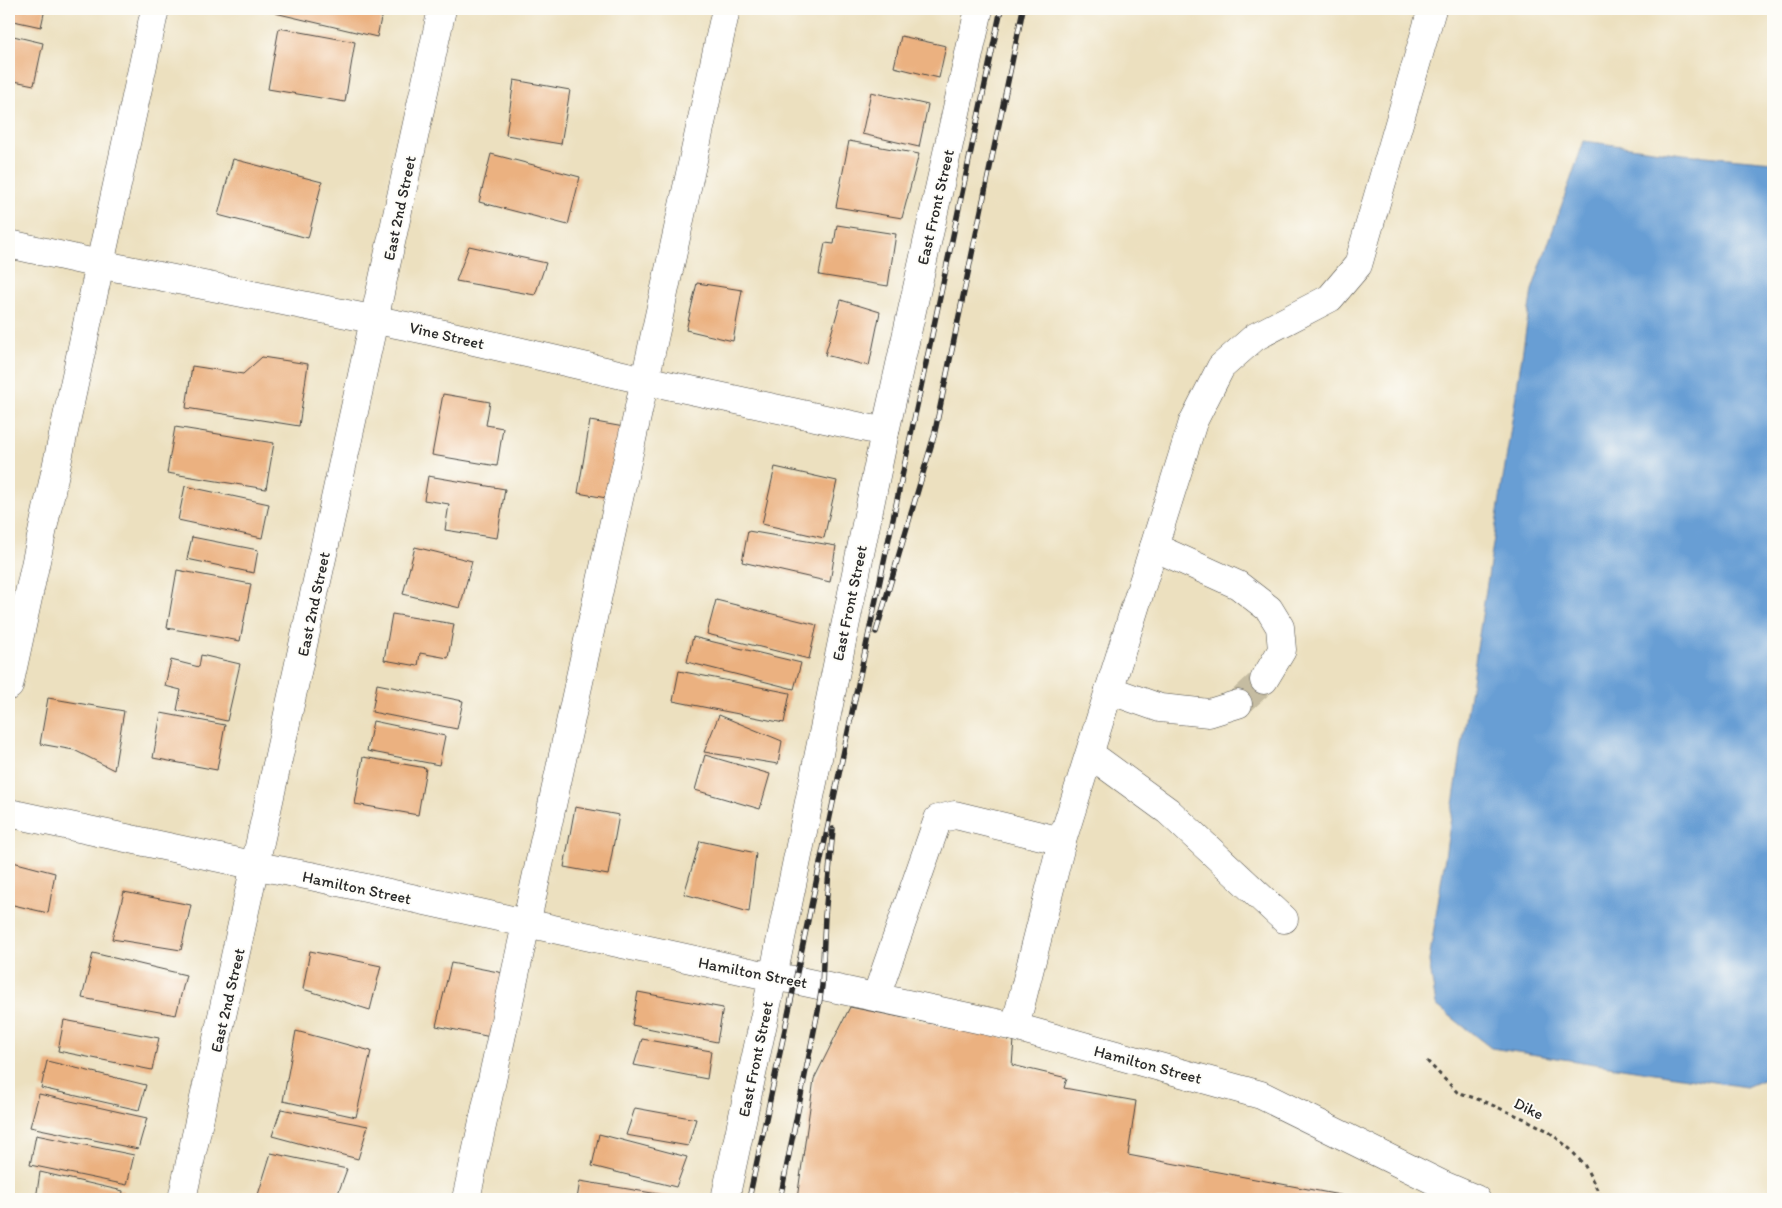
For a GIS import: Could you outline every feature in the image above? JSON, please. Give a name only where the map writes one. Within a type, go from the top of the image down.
[{"type":"street","points":[[9,686],[155,9]]},
{"type":"street","name":"East 2nd Street","points":[[182,1199],[257,866],[442,9]]},
{"type":"street","points":[[466,1199],[726,9]]},
{"type":"street","name":"East Front Street","points":[[725,1199],[773,977],[885,432],[979,9]]},
{"type":"street","points":[[1015,1027],[1062,841],[1193,422],[1221,367],[1255,337],[1330,298],[1358,264],[1432,9]]},
{"type":"street","name":"Vine Street","points":[[9,244],[99,264],[375,319],[885,432]]},
{"type":"street","points":[[1154,547],[1238,585],[1269,609],[1280,626],[1282,650],[1264,680]]},
{"type":"street","points":[[1109,690],[1160,708],[1209,713],[1238,704]]},
{"type":"street","points":[[1090,754],[1168,811],[1284,919]]},
{"type":"street","name":"Hamilton Street","points":[[9,813],[1015,1027],[1262,1095],[1439,1192],[1476,1199]]},
{"type":"street","points":[[876,997],[938,820],[955,815],[1062,841]]},
{"type":"path","name":"Dike","points":[[1428,1060],[1457,1092],[1516,1115],[1548,1131],[1570,1149],[1585,1166],[1602,1199]]},
{"type":"water","points":[[1584,141],[1683,154],[1773,162],[1773,1024],[1765,1079],[1746,1087],[1491,1048],[1436,1005],[1429,961],[1532,290]]},
{"type":"building","points":[[9,9],[45,9],[41,27],[9,20]]},
{"type":"building","points":[[276,9],[383,9],[377,37],[275,13]]},
{"type":"building","points":[[279,28],[355,42],[345,102],[268,89]]},
{"type":"building","points":[[9,35],[43,43],[34,85],[9,80]]},
{"type":"building","points":[[901,36],[946,46],[939,78],[894,67]]},
{"type":"building","points":[[514,80],[570,90],[561,144],[506,135]]},
{"type":"building","points":[[871,92],[928,105],[919,147],[862,134]]},
{"type":"building","points":[[849,141],[919,154],[902,218],[836,207]]},
{"type":"building","points":[[491,154],[580,177],[568,225],[479,202]]},
{"type":"building","points":[[233,159],[322,182],[308,238],[218,215]]},
{"type":"building","points":[[837,225],[896,234],[888,286],[819,275],[825,243],[834,244]]},
{"type":"building","points":[[469,246],[546,263],[535,295],[456,281]]},
{"type":"building","points":[[697,283],[742,290],[733,341],[686,330]]},
{"type":"building","points":[[841,300],[880,312],[869,366],[825,355]]},
{"type":"building","points":[[262,357],[308,364],[299,426],[186,408],[192,366],[243,374]]},
{"type":"building","points":[[443,394],[490,402],[486,425],[503,428],[497,466],[432,455]]},
{"type":"building","points":[[590,421],[624,427],[612,499],[578,493]]},
{"type":"building","points":[[175,427],[274,443],[266,489],[167,473]]},
{"type":"building","points":[[775,467],[837,481],[824,538],[762,524]]},
{"type":"building","points":[[428,476],[505,489],[497,538],[445,530],[449,504],[424,500]]},
{"type":"building","points":[[185,486],[269,504],[262,538],[178,520]]},
{"type":"building","points":[[748,531],[836,546],[830,582],[742,562]]},
{"type":"building","points":[[192,537],[258,550],[254,573],[187,559]]},
{"type":"building","points":[[415,547],[472,561],[460,608],[403,594]]},
{"type":"building","points":[[177,570],[251,584],[240,641],[167,628]]},
{"type":"building","points":[[716,600],[817,625],[809,659],[707,634]]},
{"type":"building","points":[[392,614],[454,624],[448,658],[420,653],[418,666],[384,660]]},
{"type":"building","points":[[693,637],[801,663],[794,689],[687,662]]},
{"type":"building","points":[[201,655],[240,664],[227,721],[177,710],[181,690],[165,686],[171,660],[199,667]]},
{"type":"building","points":[[679,671],[790,693],[784,723],[673,701]]},
{"type":"building","points":[[377,684],[463,701],[457,729],[372,712]]},
{"type":"building","points":[[48,698],[124,711],[114,770],[74,750],[40,744]]},
{"type":"building","points":[[161,713],[225,725],[217,770],[153,758]]},
{"type":"building","points":[[719,715],[782,741],[778,764],[704,752]]},
{"type":"building","points":[[373,721],[445,736],[439,765],[367,751]]},
{"type":"building","points":[[705,755],[770,774],[760,809],[695,790]]},
{"type":"building","points":[[363,757],[426,768],[418,815],[355,804]]},
{"type":"building","points":[[575,807],[619,815],[608,875],[564,867]]},
{"type":"building","points":[[700,841],[756,853],[749,912],[684,894]]},
{"type":"building","points":[[9,861],[55,873],[48,913],[9,904]]},
{"type":"building","points":[[124,892],[191,905],[181,950],[112,939]]},
{"type":"building","points":[[310,951],[381,966],[370,1010],[303,989]]},
{"type":"building","points":[[93,953],[186,975],[176,1015],[82,998]]},
{"type":"building","points":[[451,963],[509,974],[491,1037],[436,1026]]},
{"type":"building","points":[[638,992],[723,1008],[717,1042],[632,1025]]},
{"type":"building","points":[[850,1007],[1014,1040],[1012,1065],[1067,1078],[1064,1088],[1136,1101],[1128,1155],[1361,1199],[797,1199],[814,1079]]},
{"type":"building","points":[[64,1020],[159,1038],[152,1070],[58,1051]]},
{"type":"building","points":[[296,1031],[371,1051],[356,1117],[283,1101]]},
{"type":"building","points":[[642,1039],[711,1051],[707,1079],[634,1065]]},
{"type":"building","points":[[47,1061],[146,1085],[139,1110],[41,1088]]},
{"type":"building","points":[[39,1094],[147,1118],[138,1149],[30,1127]]},
{"type":"building","points":[[635,1108],[696,1119],[688,1146],[626,1135]]},
{"type":"building","points":[[281,1109],[368,1126],[358,1159],[272,1136]]},
{"type":"building","points":[[599,1134],[687,1157],[676,1187],[592,1166]]},
{"type":"building","points":[[36,1135],[134,1155],[127,1185],[30,1165]]},
{"type":"building","points":[[271,1153],[347,1169],[336,1199],[257,1198]]},
{"type":"building","points":[[40,1172],[123,1191],[122,1199],[36,1199]]},
{"type":"building","points":[[580,1181],[676,1197],[675,1199],[577,1199]]},
{"type":"tunnel","points":[[1238,704],[1264,680]]},
{"type":"railway","points":[[749,1199],[1001,9]]},
{"type":"railway","points":[[876,632],[934,436],[1023,9]]},
{"type":"railway","points":[[780,1199],[822,986],[825,916],[833,829]]}]
